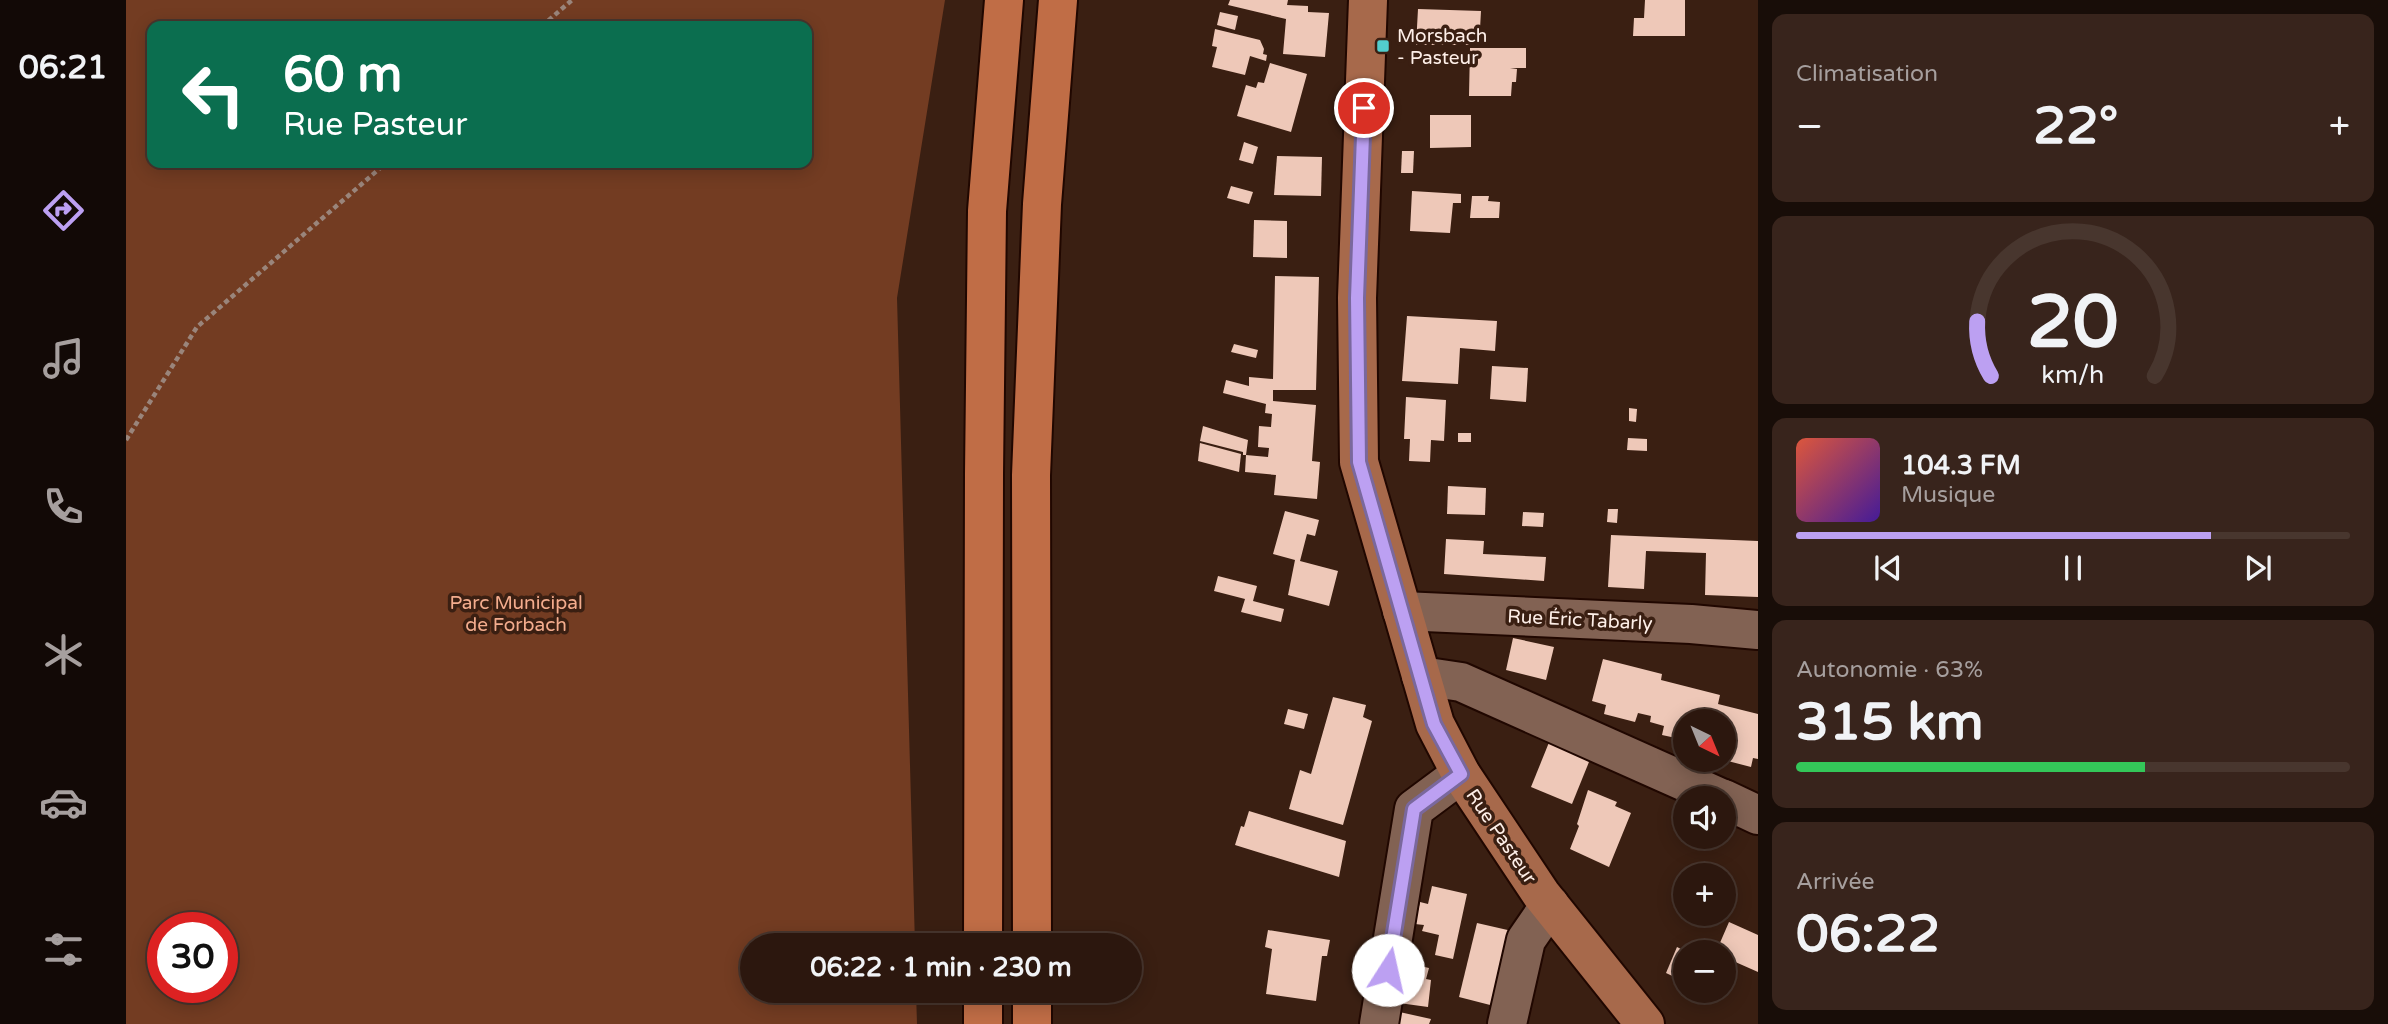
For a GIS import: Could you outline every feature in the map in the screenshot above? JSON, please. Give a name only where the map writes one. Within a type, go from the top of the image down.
[{"type":"highway","points":[[983,933],[987,211],[1004,0]]},
{"type":"highway","points":[[1032,933],[1031,475],[1042,204],[1058,0]]},
{"type":"highway","points":[[983,1003],[983,1024]]},
{"type":"highway","points":[[1032,1003],[1032,1024]]},
{"type":"main road","name":"Rue Pasteur","points":[[1368,0],[1357,298],[1359,462],[1434,724],[1461,774],[1550,905],[1645,1024]]},
{"type":"street","name":"Rue Éric Tabarly","points":[[1402,611],[1691,624],[1758,630]]},
{"type":"street","points":[[1421,676],[1461,682],[1693,786]]},
{"type":"street","points":[[1379,1024],[1414,809],[1461,774]]},
{"type":"street","points":[[1736,805],[1758,815]]},
{"type":"street","points":[[1507,1024],[1526,940],[1550,905]]},
{"type":"path","points":[[548,21],[572,0]]},
{"type":"path","points":[[126,440],[197,327],[380,168]]},
{"type":"green space","name":"Parc Municipal de Forbach","points":[[126,0],[945,0],[897,298],[915,933],[740,933],[740,1003],[916,1003],[917,1024],[126,1024]]},
{"type":"building","points":[[1230,0],[1288,0],[1287,5],[1308,6],[1308,12],[1329,13],[1325,57],[1283,54],[1286,19],[1228,5]]},
{"type":"building","points":[[1645,0],[1685,0],[1685,36],[1633,36],[1634,18],[1644,18]]},
{"type":"building","points":[[1418,9],[1481,11],[1480,29],[1469,29],[1469,45],[1416,45]]},
{"type":"building","points":[[1220,12],[1238,16],[1235,30],[1217,25]]},
{"type":"building","points":[[1215,29],[1260,40],[1263,54],[1267,55],[1266,61],[1250,56],[1245,75],[1212,67],[1217,47],[1212,46]]},
{"type":"building","points":[[1470,48],[1526,48],[1526,68],[1510,68],[1517,69],[1511,96],[1469,96]]},
{"type":"building","points":[[1270,63],[1307,74],[1291,132],[1237,116],[1246,85],[1256,88],[1258,82],[1264,83]]},
{"type":"building","points":[[1430,115],[1471,115],[1471,147],[1430,148]]},
{"type":"building","points":[[1244,142],[1258,147],[1253,164],[1239,160]]},
{"type":"building","points":[[1402,151],[1414,151],[1413,173],[1401,173]]},
{"type":"building","points":[[1277,156],[1322,157],[1321,196],[1274,195]]},
{"type":"building","points":[[1231,186],[1253,192],[1249,204],[1227,198]]},
{"type":"building","points":[[1412,191],[1461,194],[1461,203],[1453,203],[1450,233],[1410,231]]},
{"type":"building","points":[[1472,196],[1489,196],[1488,201],[1500,202],[1499,218],[1470,218]]},
{"type":"building","points":[[1254,220],[1287,221],[1287,258],[1253,257]]},
{"type":"building","points":[[1275,276],[1319,277],[1316,390],[1273,390],[1273,401],[1316,405],[1312,461],[1320,462],[1317,499],[1274,495],[1276,475],[1245,472],[1246,455],[1268,457],[1269,448],[1258,447],[1259,426],[1271,427],[1272,414],[1265,413],[1266,404],[1223,393],[1226,380],[1249,386],[1249,377],[1273,379]]},
{"type":"building","points":[[1407,316],[1497,321],[1495,351],[1460,348],[1458,384],[1402,381]]},
{"type":"building","points":[[1234,344],[1258,350],[1256,358],[1231,352]]},
{"type":"building","points":[[1492,366],[1528,368],[1526,402],[1490,399]]},
{"type":"building","points":[[1406,397],[1446,400],[1444,441],[1431,440],[1430,462],[1409,461],[1410,439],[1404,439]]},
{"type":"building","points":[[1629,408],[1637,409],[1636,422],[1629,421]]},
{"type":"building","points":[[1203,426],[1248,440],[1246,455],[1200,441]]},
{"type":"building","points":[[1458,433],[1471,433],[1471,442],[1458,442]]},
{"type":"building","points":[[1628,438],[1647,439],[1647,451],[1627,450]]},
{"type":"building","points":[[1200,443],[1241,454],[1239,472],[1198,461]]},
{"type":"building","points":[[1448,486],[1486,488],[1485,515],[1447,514]]},
{"type":"building","points":[[1608,509],[1618,509],[1617,523],[1607,522]]},
{"type":"building","points":[[1285,511],[1319,520],[1315,536],[1307,534],[1300,561],[1338,571],[1329,606],[1288,595],[1295,560],[1273,554]]},
{"type":"building","points":[[1523,512],[1544,513],[1543,527],[1522,526]]},
{"type":"building","points":[[1611,535],[1758,541],[1758,597],[1705,595],[1706,553],[1646,551],[1644,589],[1608,587]]},
{"type":"building","points":[[1446,539],[1484,541],[1483,554],[1546,557],[1544,581],[1444,574]]},
{"type":"building","points":[[1218,576],[1257,586],[1253,601],[1284,609],[1281,622],[1241,612],[1245,599],[1214,591]]},
{"type":"building","points":[[1513,638],[1554,647],[1546,680],[1506,670]]},
{"type":"building","points":[[1603,659],[1662,674],[1661,680],[1720,695],[1718,704],[1758,714],[1758,759],[1753,758],[1751,767],[1736,763],[1736,709],[1673,709],[1673,737],[1662,735],[1664,726],[1650,722],[1651,716],[1638,713],[1635,722],[1604,714],[1606,705],[1592,701]]},
{"type":"building","points":[[1333,697],[1366,705],[1363,717],[1372,721],[1343,825],[1289,809],[1300,770],[1311,774]]},
{"type":"building","points":[[1288,709],[1308,714],[1304,729],[1284,724]]},
{"type":"building","points":[[1552,735],[1593,752],[1572,804],[1531,787]]},
{"type":"building","points":[[1588,790],[1617,802],[1615,806],[1631,813],[1609,867],[1570,849]]},
{"type":"building","points":[[1249,811],[1346,841],[1339,877],[1235,845]]},
{"type":"building","points":[[1432,886],[1467,894],[1453,959],[1435,955],[1439,935],[1422,931],[1424,925],[1415,924],[1420,902],[1428,904]]},
{"type":"building","points":[[1477,923],[1512,931],[1494,1006],[1459,997]]},
{"type":"building","points":[[1736,925],[1758,935],[1758,972],[1736,962],[1736,940],[1721,940],[1727,926]]},
{"type":"building","points":[[1268,930],[1330,940],[1327,956],[1322,956],[1316,1001],[1266,994],[1272,949],[1265,947]]},
{"type":"building","points":[[1673,956],[1673,976],[1666,973]]},
{"type":"building","points":[[1403,962],[1429,968],[1426,979],[1431,980],[1428,1007],[1399,1003]]},
{"type":"building","points":[[1395,1011],[1431,1019],[1429,1024],[1392,1024]]},
{"type":"place","name":"Morsbach - Pasteur","points":[[1383,46]]},
{"type":"route","points":[[1364,108],[1357,298],[1359,462],[1434,724],[1461,774],[1414,809],[1388,970]]}]
